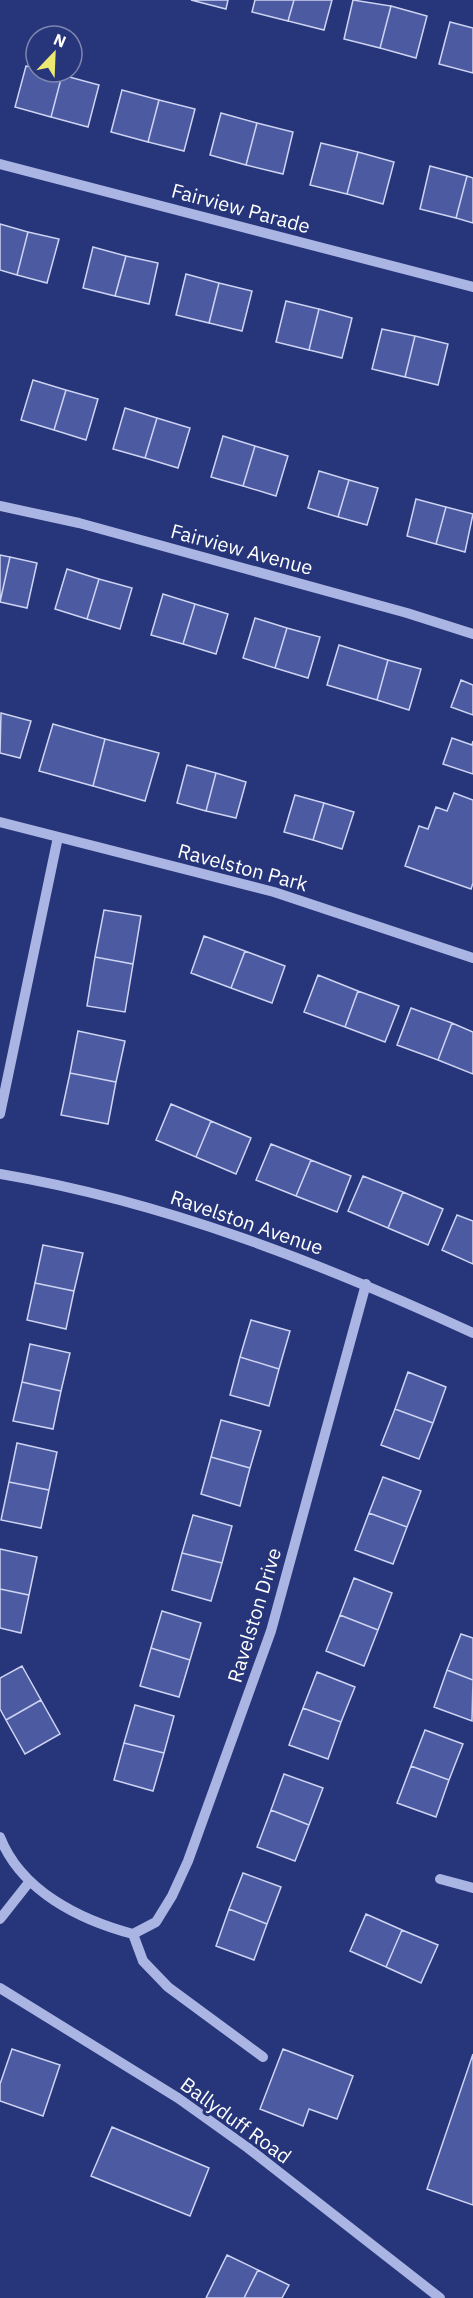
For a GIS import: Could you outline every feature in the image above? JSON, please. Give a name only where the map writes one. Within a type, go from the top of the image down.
[{"type":"street","name":"Fairview Parade","points":[[0,164],[473,287]]},
{"type":"street","name":"Fairview Avenue","points":[[0,506],[79,523],[407,613],[473,634]]},
{"type":"street","name":"Ravelston Park","points":[[0,822],[274,892],[473,958]]},
{"type":"street","points":[[0,1114],[58,837]]},
{"type":"street","name":"Ravelston Avenue","points":[[0,1174],[71,1186],[151,1208],[266,1245],[366,1284],[473,1334]]},
{"type":"street","name":"Ravelston Drive","points":[[133,1934],[156,1923],[176,1887],[272,1631],[366,1284]]},
{"type":"street","points":[[0,1837],[6,1852],[30,1881],[60,1905],[97,1924],[133,1934],[143,1961],[168,1987],[263,2057]]},
{"type":"street","points":[[440,1879],[473,1888]]},
{"type":"street","points":[[0,1919],[30,1881]]},
{"type":"street","name":"Ballyduff Road","points":[[0,1988],[178,2098],[248,2148],[440,2298]]},
{"type":"building","points":[[191,0],[228,0],[226,9]]},
{"type":"building","points":[[255,0],[294,0],[288,21],[252,12]]},
{"type":"building","points":[[294,0],[332,0],[324,30],[288,21]]},
{"type":"building","points":[[353,0],[391,6],[380,48],[344,39]]},
{"type":"building","points":[[391,6],[427,16],[416,58],[380,48]]},
{"type":"building","points":[[450,22],[473,28],[473,73],[439,64]]},
{"type":"building","points":[[24,73],[24,84],[60,84],[51,117],[15,107]]},
{"type":"building","points":[[84,81],[99,85],[88,127],[51,117],[60,84],[84,84]]},
{"type":"building","points":[[122,90],[159,100],[148,142],[111,132]]},
{"type":"building","points":[[159,100],[195,109],[184,151],[148,142]]},
{"type":"building","points":[[221,113],[257,123],[246,165],[210,155]]},
{"type":"building","points":[[257,123],[293,132],[283,174],[246,165]]},
{"type":"building","points":[[321,143],[358,152],[347,194],[310,185]]},
{"type":"building","points":[[358,152],[394,162],[383,204],[347,194]]},
{"type":"building","points":[[430,166],[467,176],[456,218],[420,209]]},
{"type":"building","points":[[467,176],[473,178],[473,223],[456,218]]},
{"type":"building","points":[[0,224],[28,232],[17,275],[0,270]]},
{"type":"building","points":[[28,232],[59,239],[47,283],[17,275]]},
{"type":"building","points":[[93,247],[126,256],[115,296],[83,288]]},
{"type":"building","points":[[126,256],[158,263],[149,304],[115,296]]},
{"type":"building","points":[[186,274],[219,283],[209,323],[176,315]]},
{"type":"building","points":[[219,283],[252,291],[242,331],[209,323]]},
{"type":"building","points":[[286,301],[319,309],[309,350],[276,342]]},
{"type":"building","points":[[319,309],[352,318],[342,358],[309,350]]},
{"type":"building","points":[[382,329],[415,336],[405,377],[372,369]]},
{"type":"building","points":[[415,336],[448,344],[438,385],[405,377]]},
{"type":"building","points":[[33,380],[66,390],[54,430],[21,420]]},
{"type":"building","points":[[66,390],[98,399],[86,440],[54,430]]},
{"type":"building","points":[[125,408],[157,418],[145,458],[113,449]]},
{"type":"building","points":[[157,418],[190,428],[178,468],[145,458]]},
{"type":"building","points":[[223,436],[255,446],[243,486],[211,477]]},
{"type":"building","points":[[255,446],[288,456],[276,496],[243,486]]},
{"type":"building","points":[[319,471],[349,480],[338,517],[308,508]]},
{"type":"building","points":[[349,480],[378,488],[367,525],[338,517]]},
{"type":"building","points":[[416,499],[446,507],[436,544],[407,536]]},
{"type":"building","points":[[446,507],[473,514],[465,552],[436,544]]},
{"type":"building","points":[[0,555],[10,557],[0,602]]},
{"type":"building","points":[[10,557],[37,563],[27,608],[0,602]]},
{"type":"building","points":[[67,569],[99,579],[87,619],[55,609]]},
{"type":"building","points":[[99,579],[132,588],[120,629],[87,619]]},
{"type":"building","points":[[163,594],[195,604],[183,644],[151,635]]},
{"type":"building","points":[[195,604],[228,614],[216,654],[183,644]]},
{"type":"building","points":[[255,618],[287,628],[275,668],[243,658]]},
{"type":"building","points":[[287,628],[320,637],[308,678],[275,668]]},
{"type":"building","points":[[339,645],[388,660],[377,700],[327,685]]},
{"type":"building","points":[[388,660],[421,669],[409,710],[377,700]]},
{"type":"building","points":[[461,680],[473,685],[473,715],[451,707]]},
{"type":"building","points":[[1,713],[31,721],[20,758],[0,753]]},
{"type":"building","points":[[53,724],[105,739],[93,786],[39,771]]},
{"type":"building","points":[[452,738],[472,745],[473,741],[473,774],[443,764]]},
{"type":"building","points":[[105,739],[159,753],[145,801],[93,786]]},
{"type":"building","points":[[187,765],[216,773],[206,811],[177,803]]},
{"type":"building","points":[[216,773],[246,782],[236,818],[206,811]]},
{"type":"building","points":[[454,793],[473,800],[473,883],[471,889],[405,866],[419,826],[428,829],[436,807],[447,811]]},
{"type":"building","points":[[295,795],[324,803],[313,840],[284,832]]},
{"type":"building","points":[[324,803],[354,812],[342,849],[313,840]]},
{"type":"building","points":[[104,910],[141,916],[133,964],[95,957]]},
{"type":"building","points":[[204,936],[245,951],[231,988],[191,973]]},
{"type":"building","points":[[245,951],[285,966],[272,1003],[231,988]]},
{"type":"building","points":[[95,957],[133,964],[125,1012],[87,1006]]},
{"type":"building","points":[[318,975],[358,991],[345,1027],[304,1012]]},
{"type":"building","points":[[358,991],[399,1006],[385,1042],[345,1027]]},
{"type":"building","points":[[411,1008],[452,1023],[438,1060],[397,1045]]},
{"type":"building","points":[[452,1023],[473,1032],[473,1074],[438,1060]]},
{"type":"building","points":[[78,1031],[125,1041],[116,1082],[70,1073]]},
{"type":"building","points":[[70,1073],[116,1082],[108,1124],[61,1115]]},
{"type":"building","points":[[171,1104],[211,1121],[196,1157],[156,1140]]},
{"type":"building","points":[[211,1121],[251,1138],[236,1174],[196,1157]]},
{"type":"building","points":[[271,1144],[311,1160],[296,1196],[256,1180]]},
{"type":"building","points":[[311,1160],[351,1176],[337,1212],[296,1196]]},
{"type":"building","points":[[363,1176],[403,1192],[388,1228],[348,1211]]},
{"type":"building","points":[[403,1192],[443,1209],[428,1245],[388,1228]]},
{"type":"building","points":[[457,1215],[473,1221],[473,1264],[442,1250]]},
{"type":"building","points":[[43,1245],[83,1253],[74,1291],[35,1283]]},
{"type":"building","points":[[35,1283],[74,1291],[66,1329],[27,1320]]},
{"type":"building","points":[[251,1320],[290,1331],[279,1369],[240,1357]]},
{"type":"building","points":[[30,1344],[70,1353],[61,1391],[22,1382]]},
{"type":"building","points":[[240,1357],[279,1369],[269,1406],[230,1395]]},
{"type":"building","points":[[408,1372],[446,1387],[433,1423],[395,1409]]},
{"type":"building","points":[[22,1382],[61,1391],[53,1429],[13,1421]]},
{"type":"building","points":[[395,1409],[433,1423],[419,1459],[381,1445]]},
{"type":"building","points":[[221,1420],[261,1431],[250,1468],[211,1457]]},
{"type":"building","points":[[17,1443],[57,1452],[49,1490],[9,1482]]},
{"type":"building","points":[[211,1457],[250,1468],[240,1506],[201,1494]]},
{"type":"building","points":[[383,1477],[421,1491],[407,1527],[369,1513]]},
{"type":"building","points":[[9,1482],[49,1490],[41,1528],[1,1520]]},
{"type":"building","points":[[369,1513],[407,1527],[393,1564],[355,1550]]},
{"type":"building","points":[[193,1515],[232,1526],[222,1563],[182,1553]]},
{"type":"building","points":[[0,1549],[37,1557],[29,1595],[0,1589]]},
{"type":"building","points":[[182,1553],[222,1563],[211,1601],[172,1590]]},
{"type":"building","points":[[354,1578],[392,1593],[378,1630],[340,1615]]},
{"type":"building","points":[[0,1589],[29,1595],[21,1633],[0,1628]]},
{"type":"building","points":[[162,1611],[201,1623],[190,1660],[151,1648]]},
{"type":"building","points":[[340,1615],[378,1630],[364,1666],[326,1651]]},
{"type":"building","points":[[461,1634],[473,1638],[473,1680],[447,1670]]},
{"type":"building","points":[[151,1648],[190,1660],[179,1697],[140,1686]]},
{"type":"building","points":[[22,1666],[41,1700],[6,1720],[0,1709],[0,1678]]},
{"type":"building","points":[[447,1670],[473,1680],[472,1721],[434,1707]]},
{"type":"building","points":[[317,1672],[355,1687],[341,1722],[303,1708]]},
{"type":"building","points":[[41,1700],[60,1734],[25,1754],[6,1720]]},
{"type":"building","points":[[135,1705],[174,1716],[164,1753],[124,1743]]},
{"type":"building","points":[[303,1708],[341,1722],[328,1759],[289,1745]]},
{"type":"building","points":[[425,1730],[463,1744],[449,1780],[411,1766]]},
{"type":"building","points":[[124,1743],[164,1753],[153,1791],[114,1780]]},
{"type":"building","points":[[411,1766],[449,1780],[436,1817],[397,1803]]},
{"type":"building","points":[[284,1774],[323,1788],[309,1825],[271,1810]]},
{"type":"building","points":[[271,1810],[309,1825],[295,1861],[257,1847]]},
{"type":"building","points":[[243,1873],[281,1887],[267,1924],[229,1909]]},
{"type":"building","points":[[229,1909],[267,1924],[254,1960],[216,1946]]},
{"type":"building","points":[[366,1914],[402,1930],[386,1967],[350,1951]]},
{"type":"building","points":[[402,1930],[438,1945],[421,1983],[386,1967]]},
{"type":"building","points":[[12,2049],[60,2065],[43,2116],[0,2101],[0,2084]]},
{"type":"building","points":[[283,2049],[353,2076],[337,2119],[309,2109],[303,2126],[260,2109]]},
{"type":"building","points":[[473,2054],[473,2205],[427,2189]]},
{"type":"building","points":[[112,2127],[209,2168],[190,2216],[91,2176]]},
{"type":"building","points":[[227,2255],[258,2270],[244,2298],[206,2298]]},
{"type":"building","points":[[258,2270],[289,2285],[282,2298],[244,2298]]}]
